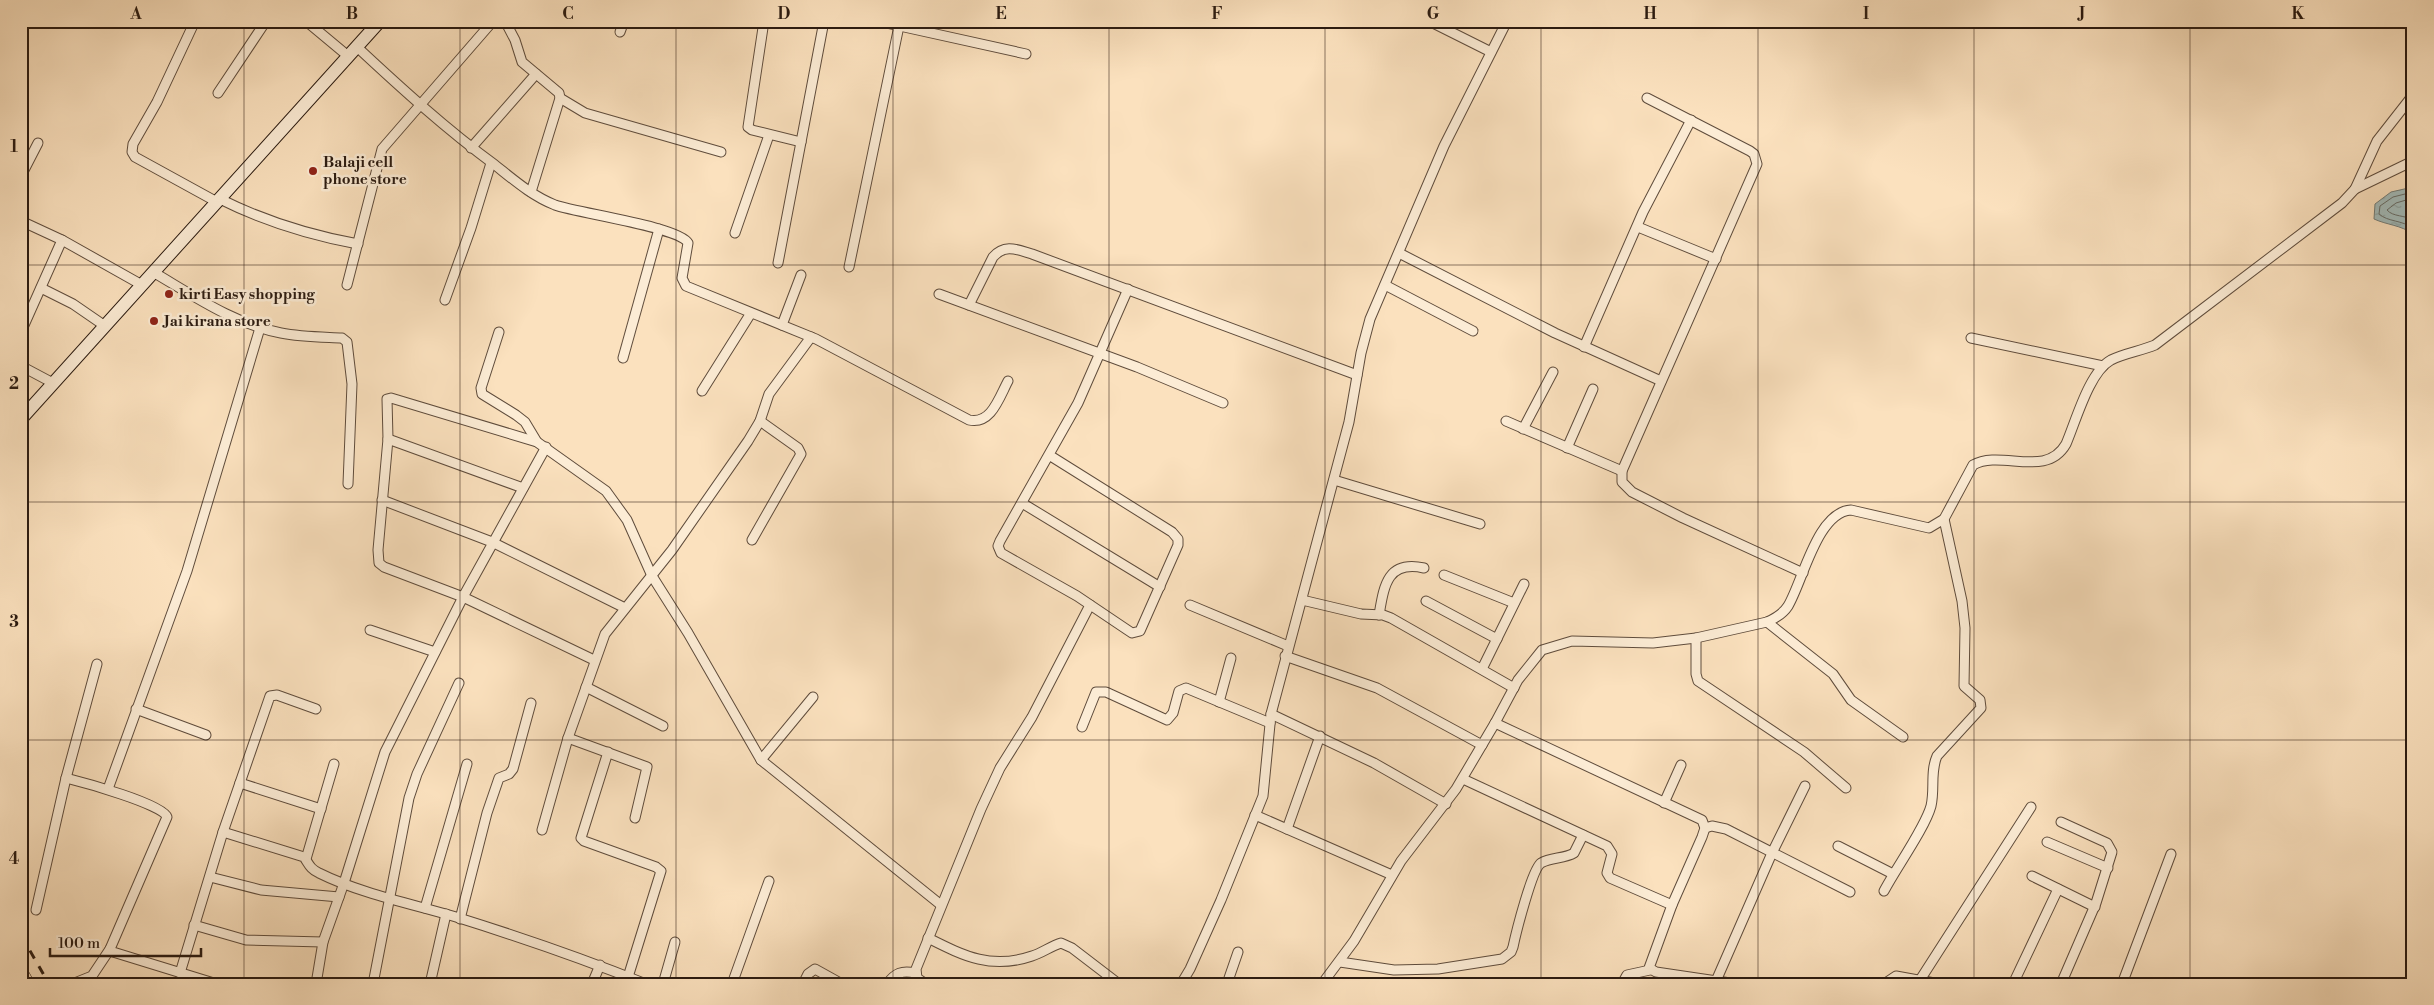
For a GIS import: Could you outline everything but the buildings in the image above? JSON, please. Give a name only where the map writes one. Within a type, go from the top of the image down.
[{"type":"highway","points":[[21,977],[25,984]]},
{"type":"street","points":[[195,21],[157,102],[133,144],[132,152],[135,157],[218,200],[282,226],[325,238],[358,244]]},
{"type":"street","points":[[218,93],[266,21]]},
{"type":"street","points":[[306,21],[352,51],[471,148],[531,192],[556,205],[659,229],[684,237],[688,243],[682,278],[684,285],[811,337],[855,358],[969,420],[979,420],[989,415],[1008,381]]},
{"type":"street","points":[[21,419],[380,21]]},
{"type":"street","points":[[347,285],[382,149],[493,21]]},
{"type":"street","points":[[506,21],[522,62],[559,93],[560,98],[531,192]]},
{"type":"street","points":[[620,32],[624,21]]},
{"type":"street","points":[[764,21],[747,125],[752,130],[801,142]]},
{"type":"street","points":[[778,262],[824,21]]},
{"type":"street","points":[[877,21],[1026,54]]},
{"type":"street","points":[[1277,21],[1288,21]]},
{"type":"street","points":[[1429,21],[1491,52]]},
{"type":"street","points":[[1180,984],[1190,969],[1221,900],[1256,815],[1266,783],[1266,747],[1270,719],[1285,656],[1302,600],[1349,422],[1357,375],[1370,319],[1444,146],[1507,21]]},
{"type":"street","points":[[849,267],[899,26]]},
{"type":"street","points":[[471,148],[536,74]]},
{"type":"street","points":[[1322,984],[1340,962],[1392,875],[1446,804],[1463,778],[1495,723],[1508,684],[1534,657],[1549,646],[1583,640],[1653,643],[1696,638],[1767,622],[1776,618],[1788,607],[1816,543],[1832,519],[1841,512],[1851,510],[1925,529],[1934,527],[1944,519],[1973,465],[1985,461],[2044,461],[2062,452],[2095,376],[2103,366],[2119,356],[2155,344],[2342,203],[2355,189],[2377,141],[2413,95]]},
{"type":"street","points":[[560,98],[584,113],[721,152]]},
{"type":"street","points":[[1647,98],[1750,151],[1754,154],[1757,164],[1622,471],[1622,482],[1632,492],[1683,518],[1803,572]]},
{"type":"street","points":[[1584,347],[1638,227],[1690,120]]},
{"type":"street","points":[[735,233],[769,134]]},
{"type":"street","points":[[21,176],[38,143]]},
{"type":"street","points":[[2355,189],[2413,161]]},
{"type":"street","points":[[445,300],[471,228],[491,163]]},
{"type":"street","points":[[21,221],[62,240],[142,285]]},
{"type":"street","points":[[1638,227],[1716,259]]},
{"type":"street","points":[[623,358],[659,229]]},
{"type":"street","points":[[21,332],[62,240]]},
{"type":"street","points":[[969,305],[998,251],[1008,248],[1128,288],[1357,375]]},
{"type":"street","points":[[1398,253],[1584,347],[1661,381]]},
{"type":"street","points":[[153,272],[223,312],[260,328],[293,335],[342,338],[347,342],[352,384],[348,484]]},
{"type":"street","points":[[782,325],[801,275]]},
{"type":"street","points":[[1385,285],[1473,331]]},
{"type":"street","points":[[41,288],[72,304],[106,326]]},
{"type":"street","points":[[1049,455],[1175,535],[1178,545],[1143,628],[1136,633],[1126,629],[999,550],[1000,541],[1078,404],[1128,288]]},
{"type":"street","points":[[939,294],[1100,354],[1223,403]]},
{"type":"street","points":[[702,391],[751,313]]},
{"type":"street","points":[[108,789],[187,571],[260,328]]},
{"type":"street","points":[[499,332],[481,388],[482,394],[525,422],[541,444],[606,491],[616,502],[638,541],[652,576],[688,633],[761,760],[941,905]]},
{"type":"street","points":[[542,830],[568,738],[594,660],[605,634],[684,534],[760,421],[769,394],[811,337]]},
{"type":"street","points":[[1970,338],[2103,366]]},
{"type":"street","points":[[21,366],[53,383]]},
{"type":"street","points":[[1523,429],[1553,372]]},
{"type":"street","points":[[1567,448],[1593,389]]},
{"type":"street","points":[[541,444],[391,398],[386,400],[388,439],[378,550],[379,563],[384,567],[463,597],[594,660]]},
{"type":"street","points":[[752,540],[801,454],[798,448],[760,421]]},
{"type":"street","points":[[1506,421],[1622,471]]},
{"type":"street","points":[[388,439],[523,488]]},
{"type":"street","points":[[316,984],[323,942],[344,883],[385,752],[463,597],[523,488],[541,444]]},
{"type":"street","points":[[1334,480],[1480,524]]},
{"type":"street","points":[[382,500],[492,542],[625,608]]},
{"type":"street","points":[[1022,503],[1160,587]]},
{"type":"street","points":[[1884,890],[1928,812],[1932,796],[1934,763],[1937,756],[1981,708],[1980,700],[1964,686],[1963,651],[1965,628],[1963,610],[1944,519]]},
{"type":"street","points":[[1379,615],[1383,590],[1390,575],[1406,567],[1424,568]]},
{"type":"street","points":[[1444,575],[1514,603]]},
{"type":"street","points":[[1482,669],[1524,584]]},
{"type":"street","points":[[1302,600],[1361,614],[1379,615],[1405,624],[1508,684]]},
{"type":"street","points":[[1426,601],[1496,639]]},
{"type":"street","points":[[915,973],[941,905],[1000,768],[1032,717],[1090,605]]},
{"type":"street","points":[[1190,605],[1288,646]]},
{"type":"street","points":[[1767,622],[1832,674],[1851,700],[1903,737]]},
{"type":"street","points":[[370,630],[435,652]]},
{"type":"street","points":[[1696,638],[1696,674],[1698,681],[1804,752],[1846,788]]},
{"type":"street","points":[[1285,656],[1377,688],[1482,745]]},
{"type":"street","points":[[1219,702],[1231,658]]},
{"type":"street","points":[[36,910],[66,778],[97,664]]},
{"type":"street","points":[[373,984],[409,798],[417,774],[459,683]]},
{"type":"street","points":[[586,687],[663,726]]},
{"type":"street","points":[[1082,727],[1094,694],[1099,692],[1106,692],[1167,720],[1172,716],[1179,691],[1183,688],[1320,736],[1446,804]]},
{"type":"street","points":[[180,973],[222,832],[272,695],[316,709]]},
{"type":"street","points":[[761,760],[813,697]]},
{"type":"street","points":[[460,918],[487,813],[499,778],[509,774],[513,769],[531,703]]},
{"type":"street","points":[[136,709],[206,735]]},
{"type":"street","points":[[1495,723],[1702,820],[1705,828],[1650,961],[1650,970]]},
{"type":"street","points":[[1287,828],[1320,736]]},
{"type":"street","points":[[568,738],[645,765],[648,769],[635,818]]},
{"type":"street","points":[[608,752],[581,836],[582,840],[656,867],[661,871],[628,976]]},
{"type":"street","points":[[334,764],[306,859],[308,866],[314,871],[344,883],[460,918],[600,965],[646,984]]},
{"type":"street","points":[[425,908],[467,764]]},
{"type":"street","points":[[1664,803],[1681,765]]},
{"type":"street","points":[[66,778],[108,789],[164,811],[167,817],[110,949],[92,976],[72,984]]},
{"type":"street","points":[[1463,778],[1610,849],[1612,854],[1607,873],[1610,878],[1672,905]]},
{"type":"street","points":[[240,783],[321,809]]},
{"type":"street","points":[[1716,981],[1772,853],[1805,786]]},
{"type":"street","points":[[1920,980],[2031,807]]},
{"type":"street","points":[[1256,815],[1392,875]]},
{"type":"street","points":[[2061,822],[2110,846],[2112,852],[2095,907],[2061,984]]},
{"type":"street","points":[[1705,828],[1712,826],[1726,830],[1850,892]]},
{"type":"street","points":[[222,832],[306,859]]},
{"type":"street","points":[[1340,962],[1394,970],[1438,969],[1502,959],[1511,952],[1513,947],[1537,866],[1548,860],[1574,853],[1583,835]]},
{"type":"street","points":[[2047,842],[2108,868]]},
{"type":"street","points":[[1838,846],[1893,874]]},
{"type":"street","points":[[2122,984],[2171,854]]},
{"type":"street","points":[[2032,876],[2095,907]]},
{"type":"street","points":[[210,877],[261,890],[339,897]]},
{"type":"street","points":[[732,984],[769,881]]},
{"type":"street","points":[[2013,984],[2058,889]]},
{"type":"street","points":[[430,984],[446,914]]},
{"type":"street","points":[[194,925],[246,940],[323,942]]},
{"type":"street","points":[[928,938],[975,960],[990,961],[1024,958],[1061,943],[1072,948],[1118,984]]},
{"type":"street","points":[[663,984],[675,942]]},
{"type":"street","points":[[110,949],[217,984]]},
{"type":"street","points":[[1230,984],[1228,978],[1238,952]]},
{"type":"street","points":[[592,984],[600,965]]},
{"type":"street","points":[[803,984],[808,974],[815,969],[842,984]]},
{"type":"street","points":[[1622,984],[1627,975],[1650,970],[1737,984]]},
{"type":"street","points":[[887,984],[898,972],[908,971],[915,973],[926,984]]},
{"type":"street","points":[[1884,984],[1896,976],[1940,984]]},
{"type":"water","points":[[2413,187],[2413,234],[2374,219],[2375,204],[2391,192]]},
{"type":"railway","points":[[21,935],[49,984]]},
{"type":"place","name":"Balaji cell phone store","points":[[313,171]]},
{"type":"place","name":"kirti Easy shopping","points":[[169,294]]},
{"type":"place","name":"Jai kirana store","points":[[154,321]]}]
